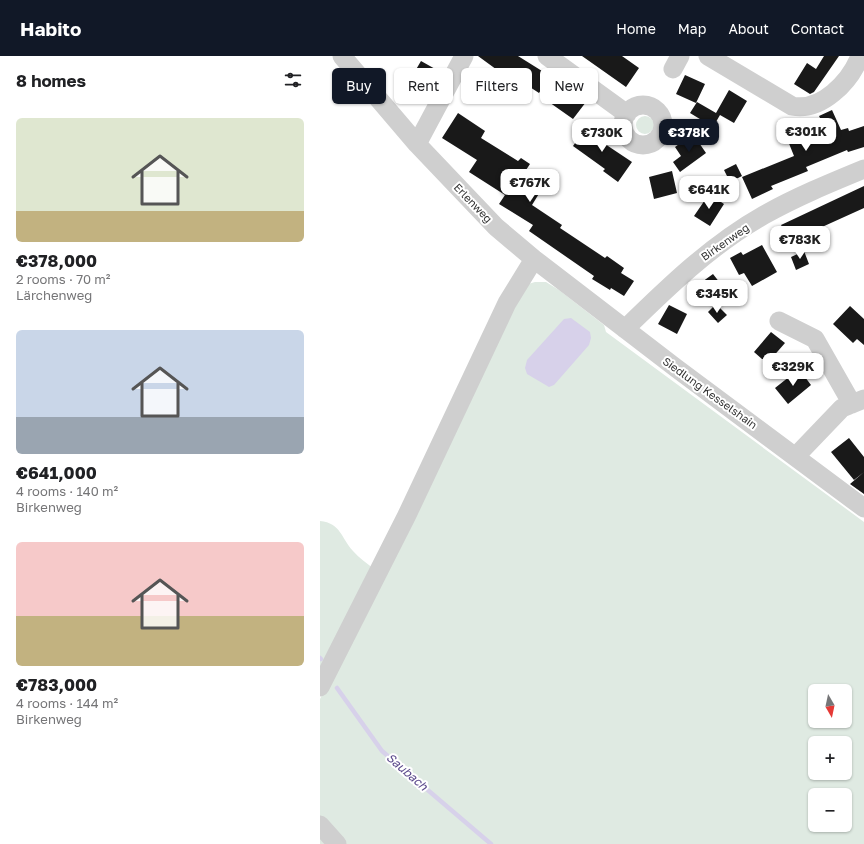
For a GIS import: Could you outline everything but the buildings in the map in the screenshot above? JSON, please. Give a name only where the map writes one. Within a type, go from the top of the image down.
[{"type":"street","name":"Erlenweg","points":[[342,56],[417,144],[496,227],[534,259],[625,329]]},
{"type":"street","points":[[417,144],[464,56]]},
{"type":"street","points":[[547,56],[627,114]]},
{"type":"street","points":[[708,56],[792,106],[802,108],[832,94],[856,67],[860,56]]},
{"type":"street","name":"Birkenweg","points":[[625,329],[686,271],[721,243],[764,216],[801,196],[864,169]]},
{"type":"street","points":[[321,686],[407,515],[507,303],[534,259]]},
{"type":"street","points":[[779,321],[815,339],[858,401],[842,408],[796,456]]},
{"type":"street","name":"Siedlung Kesselshain","points":[[625,329],[864,508]]},
{"type":"street","points":[[320,825],[338,844]]},
{"type":"shaded area","points":[[645,116],[649,117],[653,121],[653,129],[649,133],[645,134],[641,133],[637,129],[636,125],[637,121],[641,117]]},
{"type":"shaded area","points":[[535,282],[546,282],[559,290],[604,325],[606,332],[864,522],[864,844],[320,844],[320,699],[525,285]]},
{"type":"shaded area","points":[[571,318],[590,332],[591,338],[589,345],[554,385],[549,387],[527,374],[525,368],[527,360],[564,319]]},
{"type":"shaded area","points":[[320,521],[327,522],[337,528],[353,551],[374,569],[320,672]]},
{"type":"waterway","name":"Saubach","points":[[337,688],[382,751],[491,844]]}]
